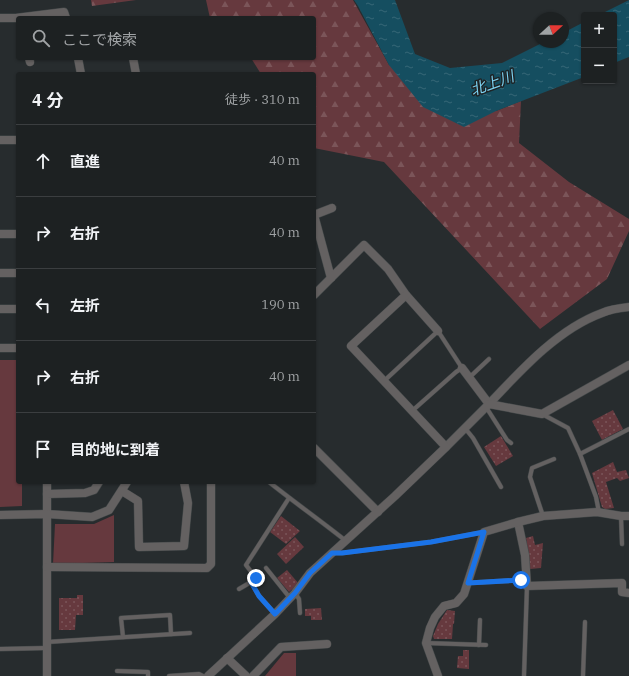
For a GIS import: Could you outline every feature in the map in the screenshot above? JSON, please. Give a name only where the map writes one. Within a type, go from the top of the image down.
[{"type":"street","points":[[40,16],[64,12],[65,16]]},
{"type":"street","points":[[0,18],[16,20]]},
{"type":"street","points":[[78,60],[81,72]]},
{"type":"street","points":[[133,60],[136,72]]},
{"type":"street","points":[[0,140],[16,140]]},
{"type":"street","points":[[316,214],[332,208]]},
{"type":"street","points":[[316,222],[331,278]]},
{"type":"street","points":[[0,234],[16,234]]},
{"type":"street","points":[[316,293],[364,245],[388,269],[406,295],[438,331]]},
{"type":"street","points":[[0,273],[16,273]]},
{"type":"street","points":[[406,295],[350,346],[446,447]]},
{"type":"street","points":[[208,676],[275,614],[310,573],[395,496],[523,369],[562,335],[583,321],[604,312],[629,306]]},
{"type":"street","points":[[0,309],[16,309]]},
{"type":"street","points":[[0,348],[16,348]]},
{"type":"street","points":[[462,368],[487,405],[542,414],[629,365]]},
{"type":"street","points":[[316,450],[378,512]]},
{"type":"street","points":[[47,484],[47,676]]},
{"type":"street","points":[[47,494],[85,493],[94,490],[98,484]]},
{"type":"street","points":[[0,515],[47,514],[92,517],[109,510],[126,484]]},
{"type":"street","points":[[122,491],[138,501],[139,547],[184,546],[188,503],[184,484]]},
{"type":"street","points":[[46,567],[208,568],[211,564],[211,484]]},
{"type":"street","points":[[438,676],[426,643],[430,628],[435,617],[444,606],[456,602],[464,594],[484,532],[543,516],[599,512],[625,516]]},
{"type":"street","points":[[518,522],[525,555],[526,586],[622,583],[622,592],[629,593]]},
{"type":"street","points":[[253,676],[281,647],[327,644]]},
{"type":"street","points":[[227,658],[246,676]]},
{"type":"lane","points":[[384,381],[438,331],[462,368],[412,411]]},
{"type":"lane","points":[[470,379],[472,375],[489,359]]},
{"type":"lane","points":[[487,405],[507,440],[511,443]]},
{"type":"lane","points":[[542,414],[568,428],[580,454],[596,497],[599,512]]},
{"type":"lane","points":[[464,427],[473,438],[501,487]]},
{"type":"lane","points":[[580,454],[629,428]]},
{"type":"lane","points":[[543,516],[530,477],[532,468],[554,459]]},
{"type":"lane","points":[[271,484],[346,541]]},
{"type":"lane","points":[[240,589],[256,578],[246,564],[288,498]]},
{"type":"lane","points":[[622,544],[625,516]]},
{"type":"lane","points":[[332,553],[431,542],[484,532]]},
{"type":"lane","points":[[266,568],[292,595],[299,599],[300,613]]},
{"type":"lane","points":[[468,583],[521,580],[526,586],[524,676]]},
{"type":"lane","points":[[251,582],[259,596],[275,614]]},
{"type":"lane","points":[[123,637],[122,618],[170,615],[171,634]]},
{"type":"lane","points":[[479,645],[480,620]]},
{"type":"lane","points":[[583,676],[585,622]]},
{"type":"lane","points":[[0,648],[123,637],[190,633]]},
{"type":"lane","points":[[426,643],[486,645]]},
{"type":"lane","points":[[117,671],[148,672],[148,676]]},
{"type":"lane","points":[[169,676],[199,674],[203,676]]},
{"type":"green space","points":[[91,0],[136,0],[92,6]]},
{"type":"green space","points":[[206,0],[353,0],[389,65],[496,111],[521,101],[519,143],[569,182],[629,219],[629,231],[607,279],[540,329],[384,162],[316,148],[316,72],[260,72],[252,60],[316,60],[316,16],[210,16]]},
{"type":"green space","points":[[0,360],[16,360],[16,484],[22,484],[22,506],[0,507]]},
{"type":"green space","points":[[613,410],[623,429],[602,440],[592,421]]},
{"type":"green space","points":[[501,436],[513,456],[496,466],[484,447]]},
{"type":"green space","points":[[613,462],[617,472],[626,470],[629,478],[620,481],[617,478],[606,482],[614,508],[605,509],[602,507],[592,473]]},
{"type":"green space","points":[[114,515],[114,562],[53,564],[55,524],[94,524]]},
{"type":"green space","points":[[281,516],[300,531],[286,544],[270,532]]},
{"type":"green space","points":[[533,536],[535,545],[543,543],[541,568],[530,569],[526,538]]},
{"type":"green space","points":[[295,537],[304,547],[286,564],[277,554]]},
{"type":"green space","points":[[287,570],[299,584],[289,592],[277,578]]},
{"type":"green space","points":[[77,595],[83,595],[83,615],[76,615],[75,630],[59,630],[59,598],[77,598]]},
{"type":"green space","points":[[321,608],[322,620],[311,620],[311,616],[305,616],[305,609]]},
{"type":"green space","points":[[447,610],[455,611],[452,639],[434,639],[433,636],[438,624]]},
{"type":"green space","points":[[463,650],[469,650],[469,669],[457,668],[458,656],[463,656]]},
{"type":"green space","points":[[284,653],[296,653],[296,676],[265,676]]},
{"type":"water","name":"北上川","points":[[354,0],[395,0],[415,54],[450,68],[502,63],[533,48],[569,48],[569,30],[581,24],[581,78],[496,111],[464,127],[423,107],[389,65]]},
{"type":"water","points":[[629,0],[629,57],[617,62],[617,12],[605,12]]},
{"type":"route","points":[[256,578],[251,582],[259,596],[275,614],[295,593],[310,573],[332,553],[431,542],[484,532],[468,583],[521,580]]}]
